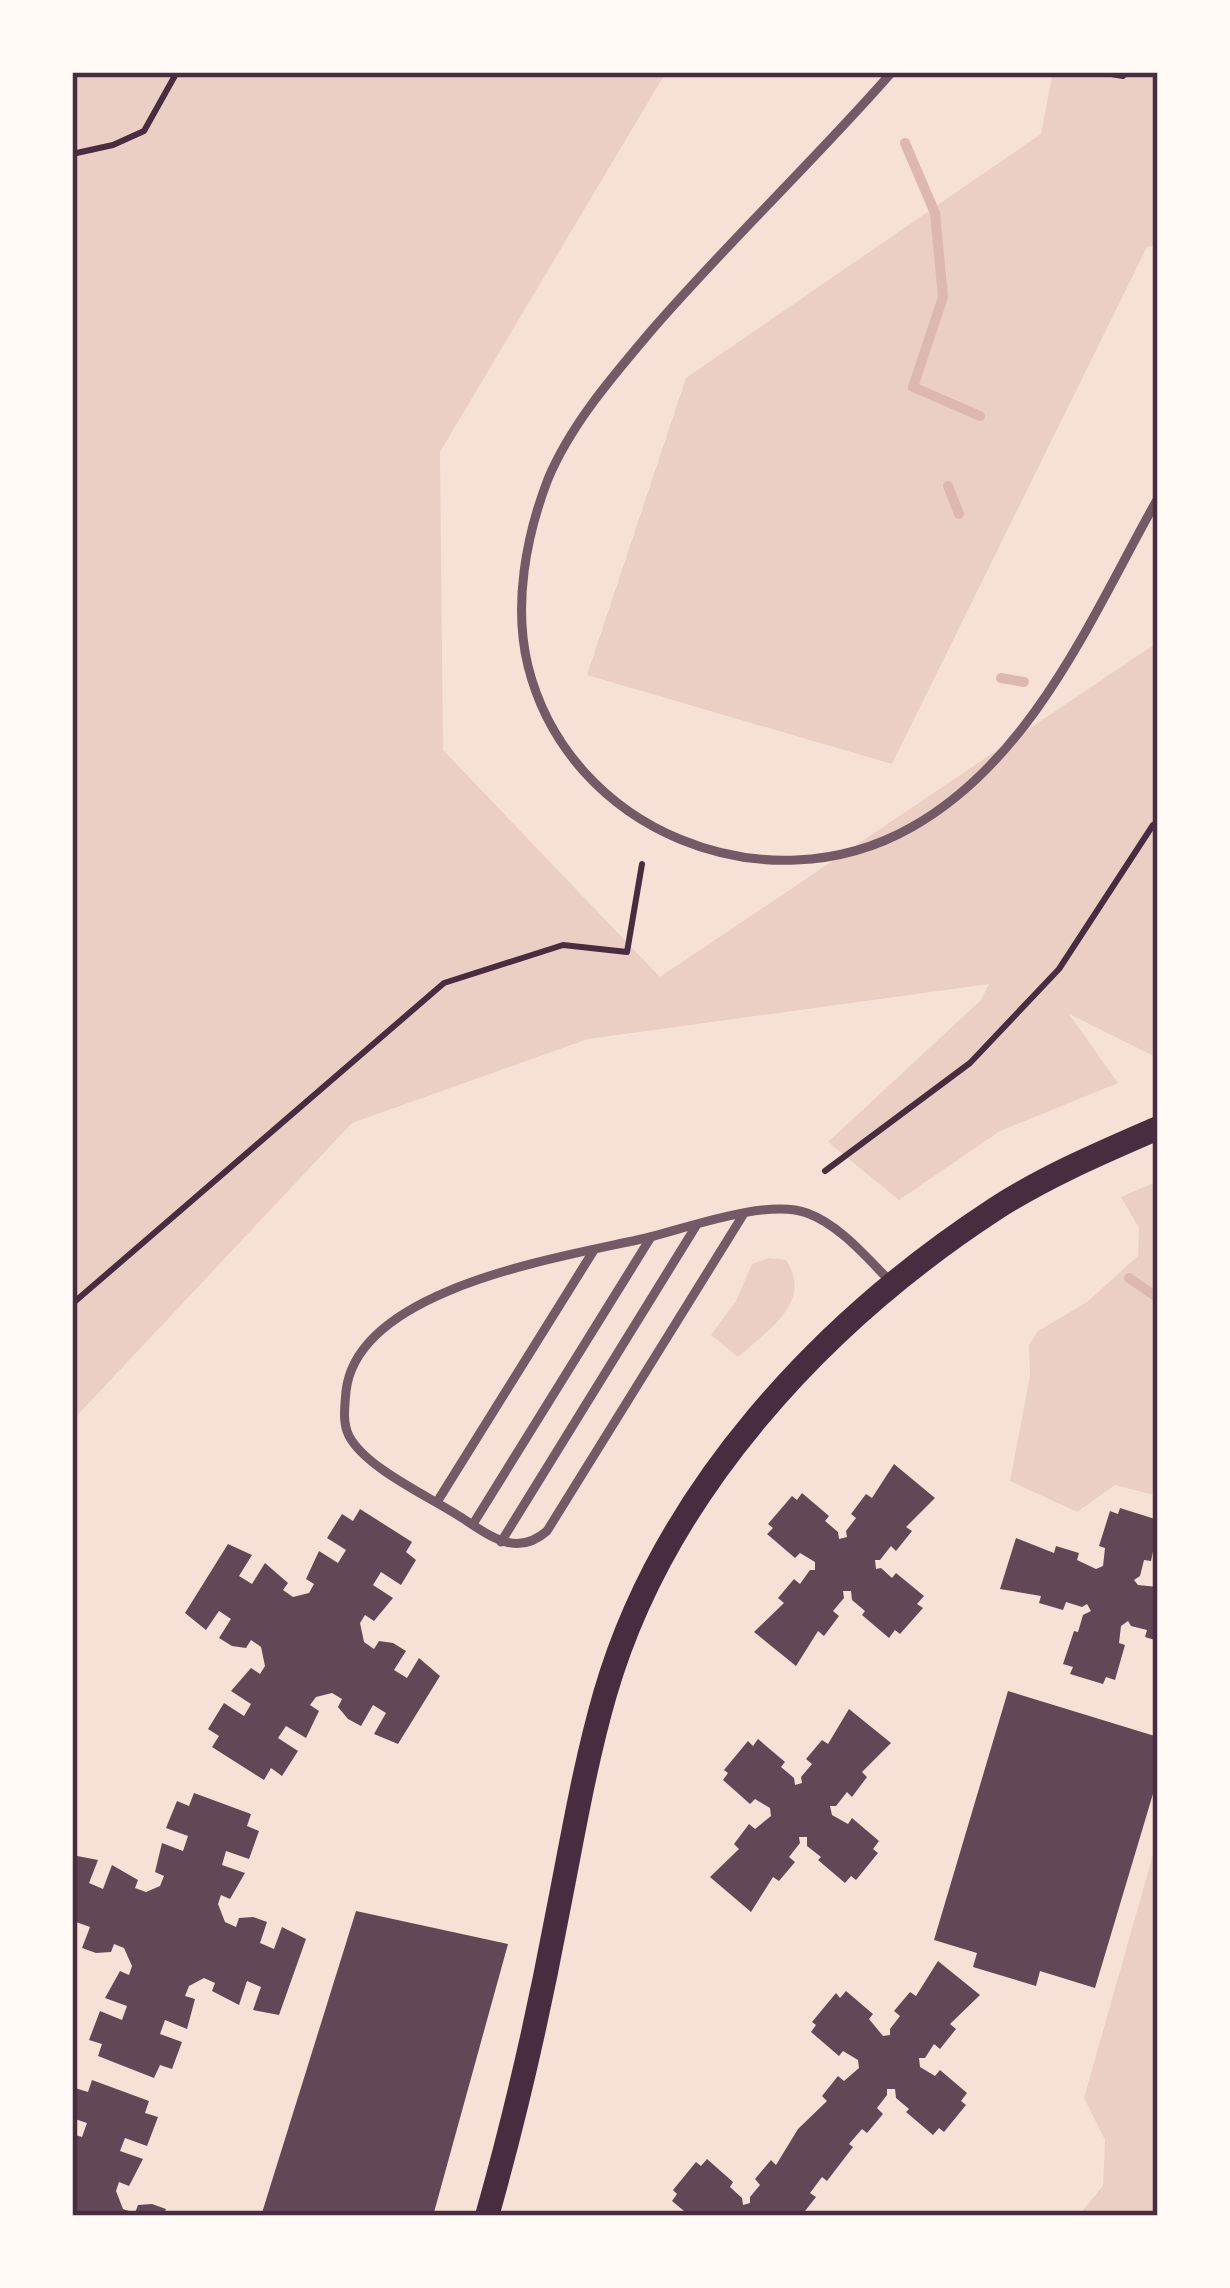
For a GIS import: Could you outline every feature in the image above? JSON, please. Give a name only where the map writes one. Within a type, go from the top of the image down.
[{"type":"main road","points":[[487,2216],[534,2029],[606,1691],[627,1633],[680,1529],[741,1437],[799,1370],[892,1283],[998,1207],[1148,1133]]},
{"type":"lane","points":[[892,72],[702,273],[616,372],[575,428],[551,473],[526,553],[522,602],[527,661],[539,698],[569,752],[599,787],[636,817],[686,844],[732,857],[784,861],[844,854],[890,838],[940,809],[994,761],[1027,721],[1060,674],[1158,498]]},
{"type":"lane","points":[[743,1215],[547,1531],[526,1544],[501,1542],[374,1462],[347,1434],[348,1375],[362,1351],[393,1320],[434,1295],[531,1265],[743,1215],[773,1210],[808,1213],[861,1251],[892,1283]]},
{"type":"lane","points":[[501,1542],[696,1226]]},
{"type":"lane","points":[[473,1524],[651,1237]]},
{"type":"lane","points":[[437,1502],[594,1250]]},
{"type":"path","points":[[72,154],[112,145],[145,130],[177,72]]},
{"type":"path","points":[[1100,72],[1123,76],[1124,72]]},
{"type":"path","points":[[825,1171],[970,1063],[1059,969],[1153,825]]},
{"type":"path","points":[[72,1304],[445,983],[563,945],[627,952],[642,864]]},
{"type":"shaded area","points":[[72,72],[666,72],[440,452],[443,750],[660,977],[1158,642],[1158,1058],[1069,1014],[1118,1083],[1000,1131],[899,1200],[828,1142],[981,1000],[989,984],[588,1039],[352,1123],[72,1421]]},
{"type":"shaded area","points":[[1053,72],[1158,72],[1158,245],[1147,247],[892,764],[587,675],[686,378],[1041,134]]},
{"type":"shaded area","points":[[1158,1181],[1158,1496],[1115,1485],[1077,1512],[1010,1481],[1030,1376],[1029,1345],[1038,1331],[1087,1302],[1138,1256],[1139,1228],[1121,1197]]},
{"type":"shaded area","points":[[769,1258],[786,1260],[793,1275],[791,1302],[773,1326],[738,1357],[711,1335],[736,1301],[752,1264]]},
{"type":"shaded area","points":[[1158,1837],[1158,2216],[1078,2216],[1103,2186],[1105,2140],[1084,2098]]},
{"type":"building","points":[[894,1464],[935,1498],[906,1527],[912,1531],[896,1551],[891,1546],[875,1560],[876,1569],[892,1578],[896,1573],[924,1596],[917,1604],[923,1608],[900,1634],[895,1630],[889,1638],[862,1615],[865,1611],[852,1600],[851,1591],[843,1591],[844,1598],[833,1611],[839,1616],[824,1636],[818,1631],[796,1666],[754,1632],[784,1603],[778,1598],[794,1579],[800,1584],[815,1570],[815,1562],[800,1553],[795,1558],[767,1534],[773,1528],[768,1524],[792,1496],[797,1500],[802,1493],[829,1516],[825,1521],[839,1539],[847,1537],[856,1518],[851,1514],[866,1494],[872,1498]]},
{"type":"building","points":[[1120,1508],[1155,1519],[1153,1525],[1158,1527],[1151,1561],[1144,1560],[1134,1580],[1138,1585],[1158,1587],[1158,1641],[1145,1637],[1147,1630],[1128,1621],[1121,1626],[1119,1643],[1125,1645],[1115,1680],[1106,1677],[1103,1684],[1070,1674],[1073,1667],[1063,1664],[1074,1631],[1078,1632],[1083,1615],[1091,1611],[1087,1604],[1066,1602],[1063,1610],[1039,1603],[1041,1596],[1000,1589],[1016,1538],[1054,1553],[1056,1546],[1079,1553],[1077,1560],[1096,1569],[1103,1566],[1105,1548],[1099,1546],[1110,1511],[1118,1514]]},
{"type":"building","points":[[360,1509],[412,1542],[406,1552],[416,1560],[401,1585],[381,1572],[373,1585],[393,1598],[374,1621],[365,1615],[360,1623],[364,1642],[374,1649],[379,1641],[393,1643],[406,1651],[394,1670],[407,1678],[419,1658],[440,1676],[398,1744],[374,1734],[386,1713],[373,1705],[361,1726],[338,1707],[342,1699],[332,1693],[316,1697],[310,1705],[319,1711],[306,1738],[286,1726],[278,1738],[298,1751],[282,1776],[271,1768],[264,1780],[212,1747],[219,1736],[208,1729],[224,1703],[244,1716],[251,1704],[231,1691],[251,1668],[260,1674],[265,1666],[261,1647],[251,1640],[246,1648],[232,1646],[219,1638],[231,1619],[219,1611],[206,1630],[185,1613],[228,1544],[252,1555],[239,1576],[252,1584],[265,1563],[288,1583],[283,1590],[293,1597],[309,1593],[314,1584],[306,1579],[319,1551],[338,1563],[346,1550],[327,1538],[342,1514],[353,1521]]},
{"type":"building","points":[[1008,1691],[1158,1737],[1158,1777],[1095,1988],[1040,1971],[1036,1986],[973,1967],[977,1953],[934,1940]]},
{"type":"building","points":[[849,1709],[891,1743],[862,1772],[867,1777],[852,1797],[847,1792],[836,1806],[830,1806],[832,1815],[848,1824],[852,1818],[879,1841],[873,1849],[878,1853],[856,1880],[851,1876],[845,1883],[818,1860],[821,1857],[807,1846],[807,1837],[799,1837],[789,1857],[795,1862],[779,1881],[773,1877],[751,1912],[710,1877],[739,1849],[734,1844],[749,1824],[755,1829],[771,1816],[770,1808],[755,1799],[750,1804],[723,1780],[728,1773],[724,1770],[748,1741],[753,1746],[758,1739],[785,1762],[781,1767],[795,1785],[802,1783],[801,1777],[812,1764],[806,1759],[822,1740],[828,1744]]},
{"type":"building","points":[[194,1793],[251,1814],[247,1826],[259,1831],[249,1859],[226,1851],[222,1865],[245,1873],[230,1899],[221,1895],[218,1904],[225,1922],[236,1927],[239,1918],[253,1917],[267,1922],[260,1943],[274,1949],[282,1927],[306,1939],[279,2015],[253,2010],[261,1987],[247,1981],[239,2005],[212,1991],[215,1983],[204,1978],[189,1986],[185,1996],[195,1999],[187,2029],[165,2020],[160,2034],[182,2042],[172,2069],[160,2065],[154,2078],[98,2056],[102,2044],[89,2040],[100,2011],[122,2020],[127,2006],[105,1998],[120,1971],[129,1975],[132,1966],[124,1948],[114,1944],[111,1952],[82,1948],[90,1927],[76,1922],[72,1930],[72,1855],[98,1860],[89,1883],[103,1889],[112,1865],[138,1880],[135,1888],[146,1892],[160,1886],[164,1876],[155,1872],[162,1843],[183,1851],[188,1836],[166,1828],[177,1801],[189,1806]]},
{"type":"building","points":[[356,1911],[508,1944],[433,2216],[261,2216]]},
{"type":"building","points":[[938,1961],[980,1995],[950,2024],[956,2029],[940,2049],[934,2044],[925,2058],[919,2058],[920,2067],[935,2076],[940,2070],[967,2093],[961,2101],[966,2105],[944,2132],[939,2128],[933,2135],[906,2112],[909,2109],[896,2098],[895,2089],[887,2089],[877,2108],[883,2114],[867,2133],[862,2129],[849,2144],[853,2147],[827,2181],[822,2177],[810,2193],[816,2197],[801,2216],[690,2216],[672,2201],[677,2194],[673,2190],[696,2162],[701,2166],[707,2159],[733,2182],[730,2187],[743,2205],[750,2203],[760,2185],[755,2179],[771,2160],[776,2165],[798,2129],[827,2101],[822,2096],[838,2076],[844,2081],[859,2068],[858,2060],[843,2051],[839,2056],[811,2032],[816,2025],[812,2022],[836,1993],[840,1998],[846,1991],[873,2014],[869,2019],[883,2036],[890,2035],[900,2016],[894,2011],[910,1992],[916,1996]]},
{"type":"building","points":[[92,2080],[149,2101],[145,2113],[158,2117],[147,2146],[125,2138],[120,2151],[143,2159],[129,2186],[119,2182],[116,2191],[123,2209],[135,2213],[138,2205],[152,2204],[166,2209],[163,2216],[72,2216],[72,2134],[82,2137],[87,2123],[72,2118],[72,2097],[75,2088],[88,2092]]},
{"type":"waterway","points":[[905,143],[935,213],[943,297],[913,387],[980,416]]},
{"type":"waterway","points":[[948,486],[959,514]]},
{"type":"waterway","points":[[1001,678],[1024,682]]},
{"type":"waterway","points":[[1129,1278],[1158,1298]]}]
